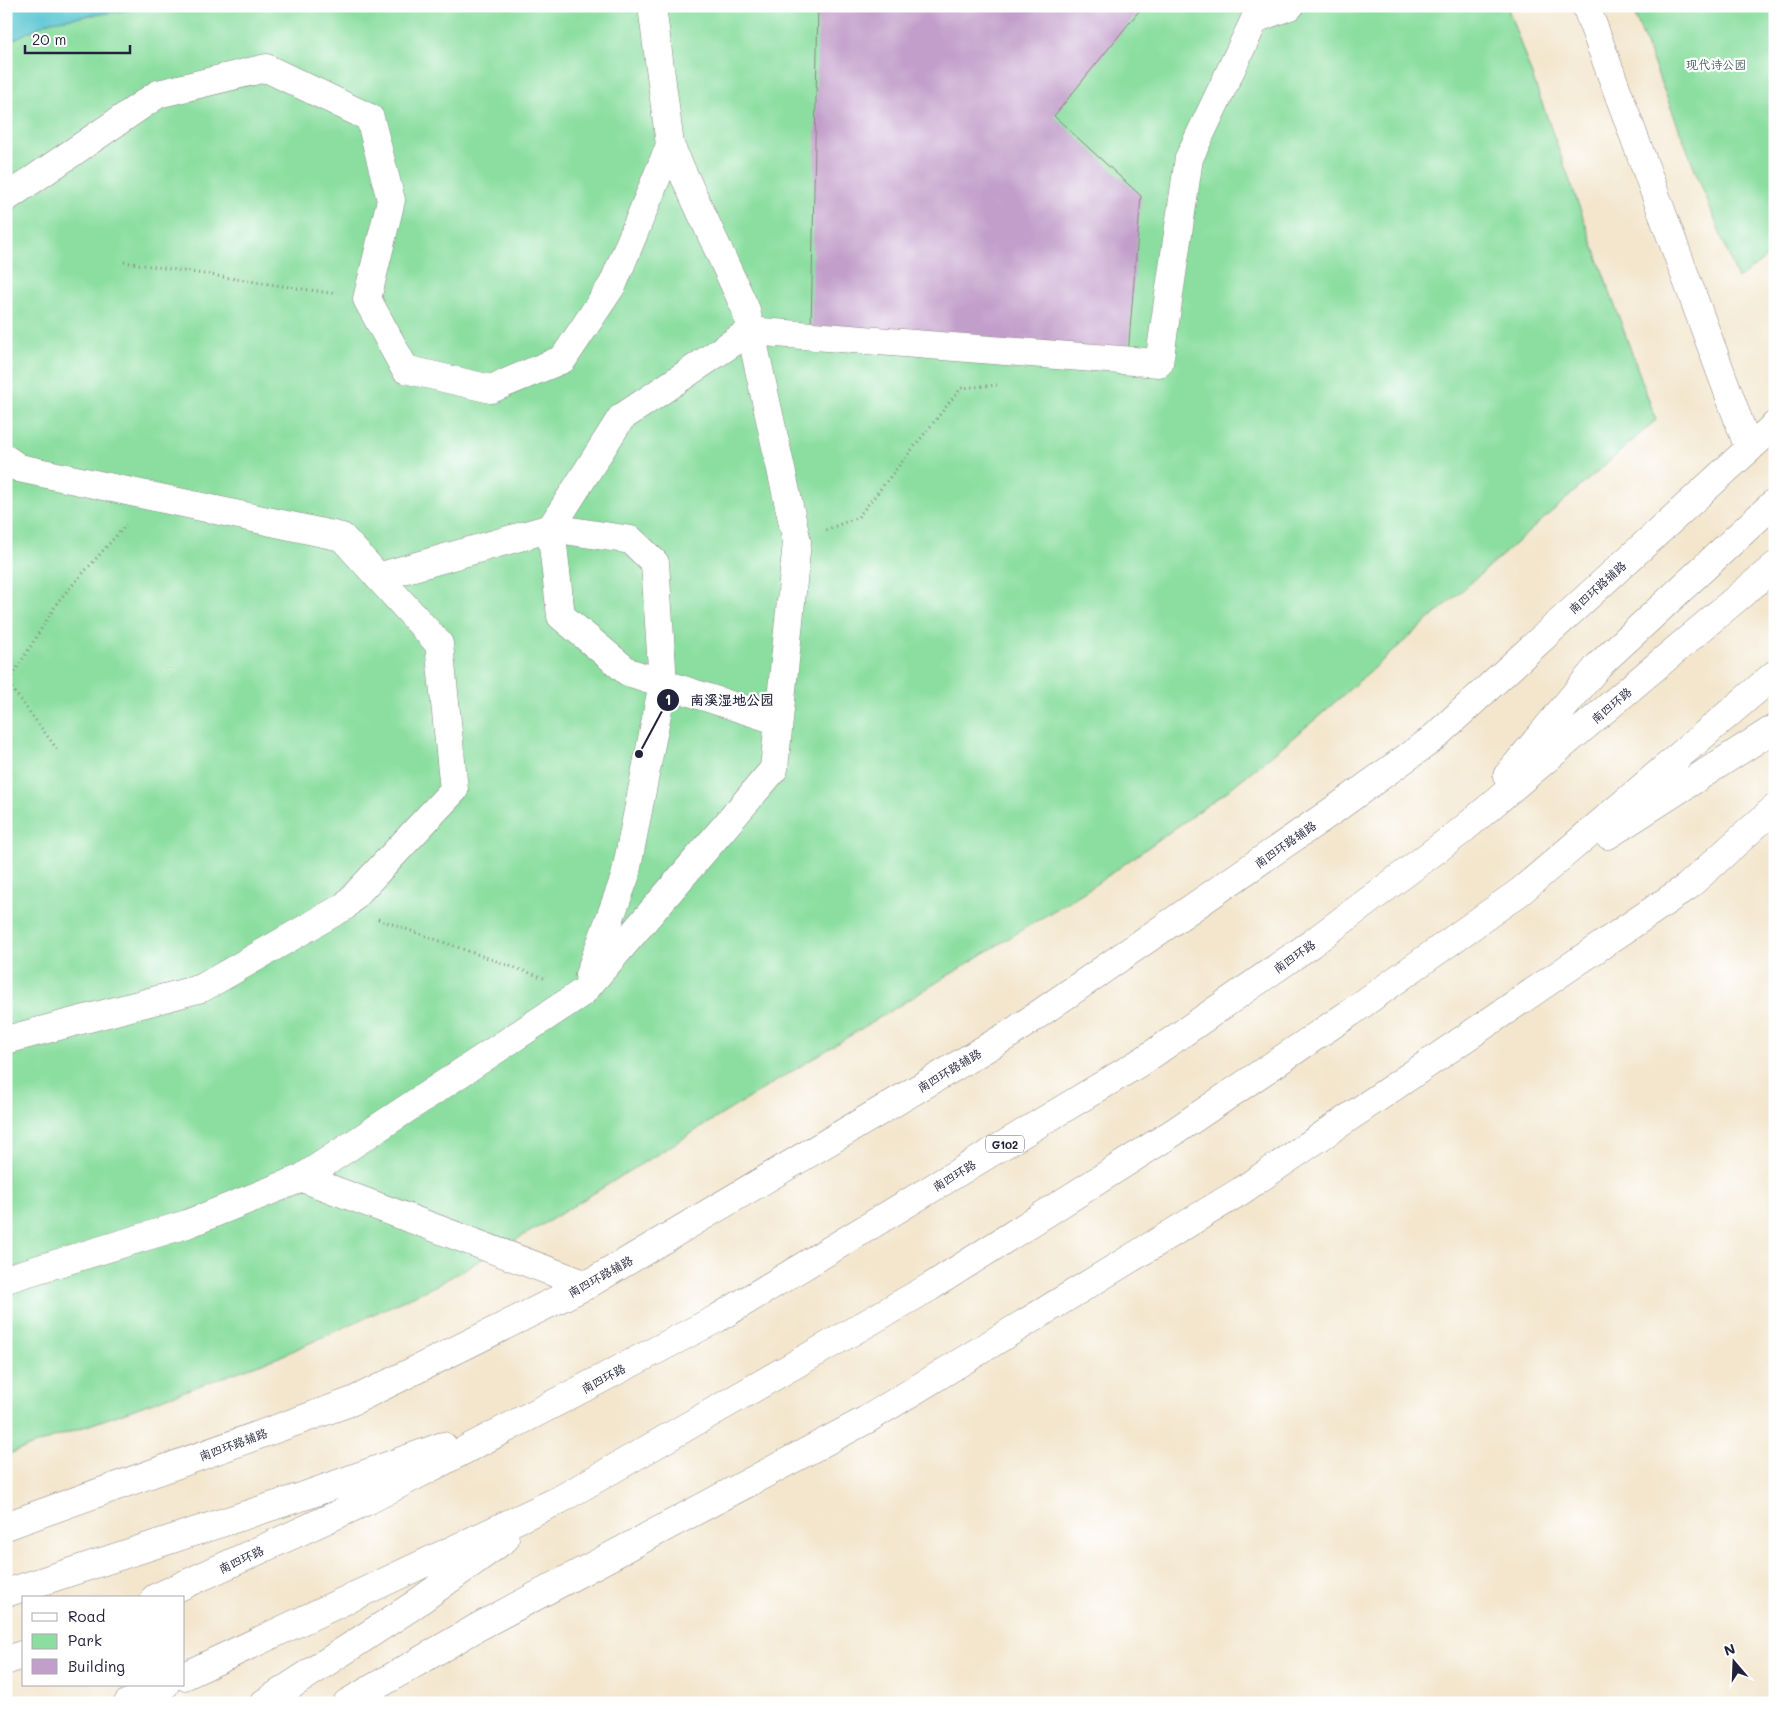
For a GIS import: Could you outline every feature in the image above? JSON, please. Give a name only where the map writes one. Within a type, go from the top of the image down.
[{"type":"main road","points":[[6,1279],[187,1224],[302,1178],[583,992],[774,769],[797,542],[746,310],[670,145],[652,6]]},
{"type":"main road","points":[[779,721],[628,672],[561,616],[550,528],[621,418],[750,331],[1159,363],[1189,158],[1254,19],[1290,6]]},
{"type":"main road","points":[[1586,6],[1749,449]]},
{"type":"main road","points":[[6,198],[158,94],[266,68],[370,118],[391,200],[367,299],[405,370],[491,389],[562,359],[613,284],[670,145]]},
{"type":"main road","name":"南四环路辅路","points":[[6,1526],[353,1401],[588,1285],[1010,1034],[1431,740],[1775,425]]},
{"type":"main road","points":[[6,459],[19,468],[342,537],[439,644],[454,790],[345,906],[202,988],[6,1040]]},
{"type":"main road","points":[[1460,832],[1599,665],[1775,502]]},
{"type":"main road","points":[[378,577],[550,528],[631,540],[654,563],[663,683],[625,878],[583,992]]},
{"type":"main road","name":"南四环路","points":[[159,1596],[369,1500],[716,1319],[1144,1060],[1311,944],[1460,832],[1775,566]]},
{"type":"main road","points":[[1521,891],[1775,674]]},
{"type":"main road","points":[[185,1676],[559,1500],[947,1277],[1174,1132],[1350,1012],[1521,891],[1775,728]]},
{"type":"main road","points":[[347,1703],[478,1627],[866,1420],[1241,1192],[1687,887],[1775,808]]},
{"type":"main road","points":[[302,1178],[588,1285]]},
{"type":"main road","points":[[6,1593],[304,1496],[541,1411]]},
{"type":"main road","points":[[264,1703],[411,1607],[559,1500]]},
{"type":"main road","points":[[6,1661],[22,1655]]},
{"type":"main road","points":[[128,1703],[163,1686]]},
{"type":"path","points":[[124,262],[367,299]]},
{"type":"path","points":[[797,542],[858,517],[961,388],[1000,384]]},
{"type":"path","points":[[57,749],[8,683],[59,600],[152,496]]},
{"type":"path","points":[[345,906],[583,992]]},
{"type":"green space","points":[[6,6],[1507,6],[1656,420],[1318,717],[1226,792],[1092,887],[547,1222],[437,1285],[279,1357],[6,1455]]},
{"type":"green space","name":"现代诗公园","points":[[1631,6],[1775,6],[1775,251],[1738,279]]},
{"type":"water","points":[[6,6],[159,6],[51,21],[6,43]]},
{"type":"building","points":[[818,6],[1143,6],[1054,116],[1141,196],[1128,354],[811,327]]},
{"type":"place","name":"南溪湿地公园","points":[[639,754]]}]
